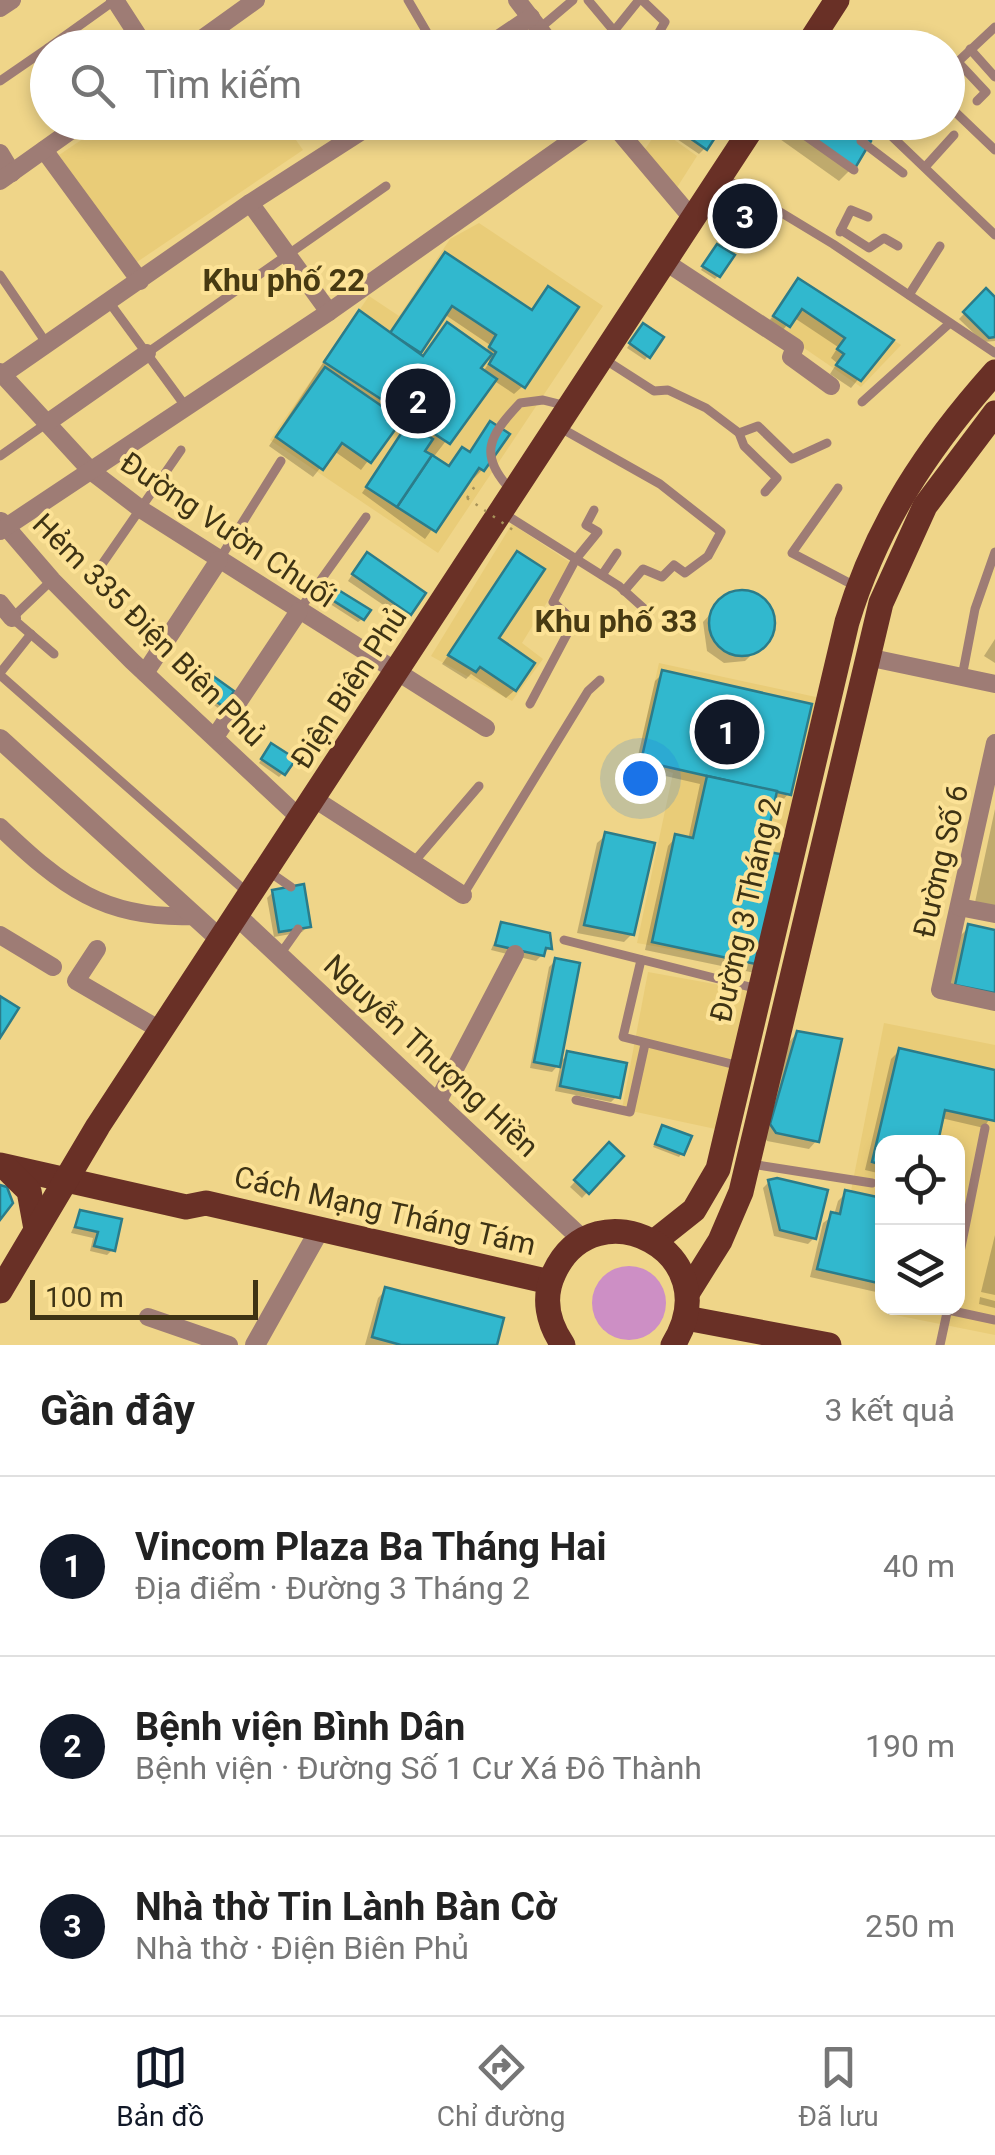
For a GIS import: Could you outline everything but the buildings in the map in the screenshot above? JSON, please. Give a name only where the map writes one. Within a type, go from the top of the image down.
[{"type":"main road","points":[[818,30],[837,0]]},
{"type":"main road","name":"Điện Biên Phủ","points":[[0,1290],[69,1173],[509,511],[564,416],[744,140]]},
{"type":"main road","name":"Đường 3 Tháng 2","points":[[654,1241],[690,1215],[713,1181],[858,587],[888,517],[916,469],[995,372]]},
{"type":"main road","name":"Đường 3 Tháng 2","points":[[688,1292],[728,1224],[748,1163],[881,603],[912,530],[954,462],[995,413]]},
{"type":"main road","points":[[2,1160],[29,1191],[36,1229]]},
{"type":"main road","name":"Cách Mạng Tháng Tám","points":[[2,1160],[190,1191],[206,1203],[550,1282]]},
{"type":"main road","points":[[562,1345],[549,1318],[550,1282],[563,1257],[583,1240],[619,1231],[654,1241],[682,1272],[688,1292],[686,1318],[673,1345]]},
{"type":"main road","points":[[686,1318],[829,1345]]},
{"type":"street","points":[[0,8],[12,0]]},
{"type":"street","points":[[115,0],[134,30]]},
{"type":"street","points":[[214,30],[256,0]]},
{"type":"street","points":[[518,0],[541,30]]},
{"type":"street","points":[[520,30],[535,22]]},
{"type":"street","points":[[0,153],[6,177],[58,140]]},
{"type":"street","points":[[1,374],[348,140]]},
{"type":"street","points":[[2,526],[329,312],[573,140]]},
{"type":"street","points":[[627,140],[692,218]]},
{"type":"street","points":[[44,150],[140,281]]},
{"type":"street","points":[[250,203],[329,312]]},
{"type":"street","points":[[664,261],[795,347],[791,358],[831,386]]},
{"type":"street","points":[[48,423],[148,353]]},
{"type":"street","name":"Đường Vườn Chuối","points":[[1,374],[90,471],[142,510],[486,728]]},
{"type":"street","name":"Hẻm 335 Điện Biên Phủ","points":[[2,526],[145,673],[215,737],[309,810],[413,863],[463,895]]},
{"type":"street","points":[[145,673],[220,560]]},
{"type":"street","points":[[215,737],[298,611]]},
{"type":"street","points":[[867,657],[995,684]]},
{"type":"street","points":[[0,740],[221,940]]},
{"type":"street","name":"Đường Số 6","points":[[995,743],[940,990],[995,1002]]},
{"type":"street","points":[[0,826],[58,880],[85,898],[137,914],[195,916]]},
{"type":"street","name":"Nguyễn Thượng Hiền","points":[[244,906],[279,956],[583,1240]]},
{"type":"street","points":[[959,907],[995,914]]},
{"type":"street","points":[[0,935],[54,967]]},
{"type":"street","points":[[97,949],[76,981],[162,1031]]},
{"type":"street","points":[[437,1103],[515,954]]},
{"type":"street","points":[[255,1345],[320,1229]]},
{"type":"street","points":[[148,1317],[229,1345]]},
{"type":"lane","points":[[73,30],[115,0]]},
{"type":"lane","points":[[408,0],[426,30]]},
{"type":"lane","points":[[535,22],[573,0]]},
{"type":"lane","points":[[588,0],[614,30],[645,1],[664,22],[660,30]]},
{"type":"lane","points":[[965,55],[995,27]]},
{"type":"lane","points":[[970,50],[995,77]]},
{"type":"lane","points":[[0,81],[30,60]]},
{"type":"lane","points":[[965,70],[986,92],[976,101]]},
{"type":"lane","points":[[965,121],[995,150]]},
{"type":"lane","points":[[812,140],[854,170]]},
{"type":"lane","points":[[862,140],[903,173]]},
{"type":"lane","points":[[902,140],[993,229]]},
{"type":"lane","points":[[926,166],[949,140]]},
{"type":"lane","points":[[720,176],[834,244],[995,353]]},
{"type":"lane","points":[[148,353],[386,186]]},
{"type":"lane","points":[[834,244],[852,210],[868,217]]},
{"type":"lane","points":[[841,230],[869,248],[884,238],[898,246]]},
{"type":"lane","points":[[909,294],[940,246]]},
{"type":"lane","points":[[0,276],[47,344]]},
{"type":"lane","points":[[109,302],[186,407]]},
{"type":"lane","points":[[862,402],[950,323]]},
{"type":"lane","points":[[602,357],[654,390],[668,390],[706,408],[739,433],[744,446],[777,478],[765,492]]},
{"type":"lane","points":[[624,591],[642,569],[662,578],[674,566],[685,573],[708,556],[721,532],[543,400],[520,403],[499,425],[489,447],[494,474],[509,511],[624,591],[648,613]]},
{"type":"lane","points":[[0,456],[48,423]]},
{"type":"lane","points":[[739,433],[758,426],[792,459],[827,443]]},
{"type":"lane","points":[[98,570],[181,450]]},
{"type":"lane","points":[[220,560],[281,461]]},
{"type":"lane","points":[[838,488],[792,553],[858,587]]},
{"type":"lane","points":[[530,704],[574,621],[554,602],[576,559],[598,532],[586,526],[594,510]]},
{"type":"lane","points":[[298,611],[366,516]]},
{"type":"lane","points":[[962,677],[975,609],[995,552]]},
{"type":"lane","points":[[602,575],[617,553]]},
{"type":"lane","points":[[52,580],[6,611],[54,654]]},
{"type":"lane","points":[[31,634],[0,674],[244,906]]},
{"type":"lane","points":[[463,895],[600,680]]},
{"type":"lane","points":[[413,863],[480,786]]},
{"type":"lane","points":[[268,871],[290,887]]},
{"type":"lane","points":[[279,956],[298,929]]},
{"type":"lane","points":[[564,940],[761,990]]},
{"type":"lane","points":[[641,960],[623,1038],[743,1066]]},
{"type":"lane","points":[[576,1100],[630,1112],[645,1044]]},
{"type":"lane","points":[[965,1226],[984,1128]]},
{"type":"lane","points":[[748,1163],[872,1183]]},
{"type":"lane","points":[[965,1312],[995,1320]]},
{"type":"lane","points":[[940,1345],[946,1315]]},
{"type":"path","points":[[477,483],[466,498],[509,511]]},
{"type":"shaded area","points":[[81,140],[296,140],[303,150],[134,264],[59,155]]},
{"type":"shaded area","points":[[651,140],[674,140],[697,156],[676,189],[641,155]]},
{"type":"shaded area","points":[[479,223],[603,306],[438,553],[270,440],[369,296],[399,316],[450,239]]},
{"type":"shaded area","points":[[798,278],[901,345],[861,387],[769,324]]},
{"type":"shaded area","points":[[512,524],[571,563],[522,643],[543,659],[512,701],[431,656]]},
{"type":"shaded area","points":[[659,663],[825,699],[765,966],[637,943],[673,773],[637,760]]},
{"type":"shaded area","points":[[648,972],[759,992],[725,1131],[622,1109]]},
{"type":"shaded area","points":[[884,1023],[995,1045],[995,1335],[895,1315],[965,1315],[965,1135],[875,1135],[875,1201],[850,1196]]},
{"type":"shaded area","points":[[629,1266],[655,1277],[666,1303],[655,1329],[629,1340],[603,1329],[592,1303],[603,1277]]},
{"type":"place","name":"Nhà thờ Tin Lành Bàn Cờ","points":[[745,216]]},
{"type":"place","name":"Bệnh viện Bình Dân","points":[[418,401]]},
{"type":"place","name":"Vincom Plaza Ba Tháng Hai","points":[[727,732]]},
{"type":"district","name":"Khu phố 22","points":[[284,280]]},
{"type":"district","name":"Khu phố 33","points":[[616,621]]}]
